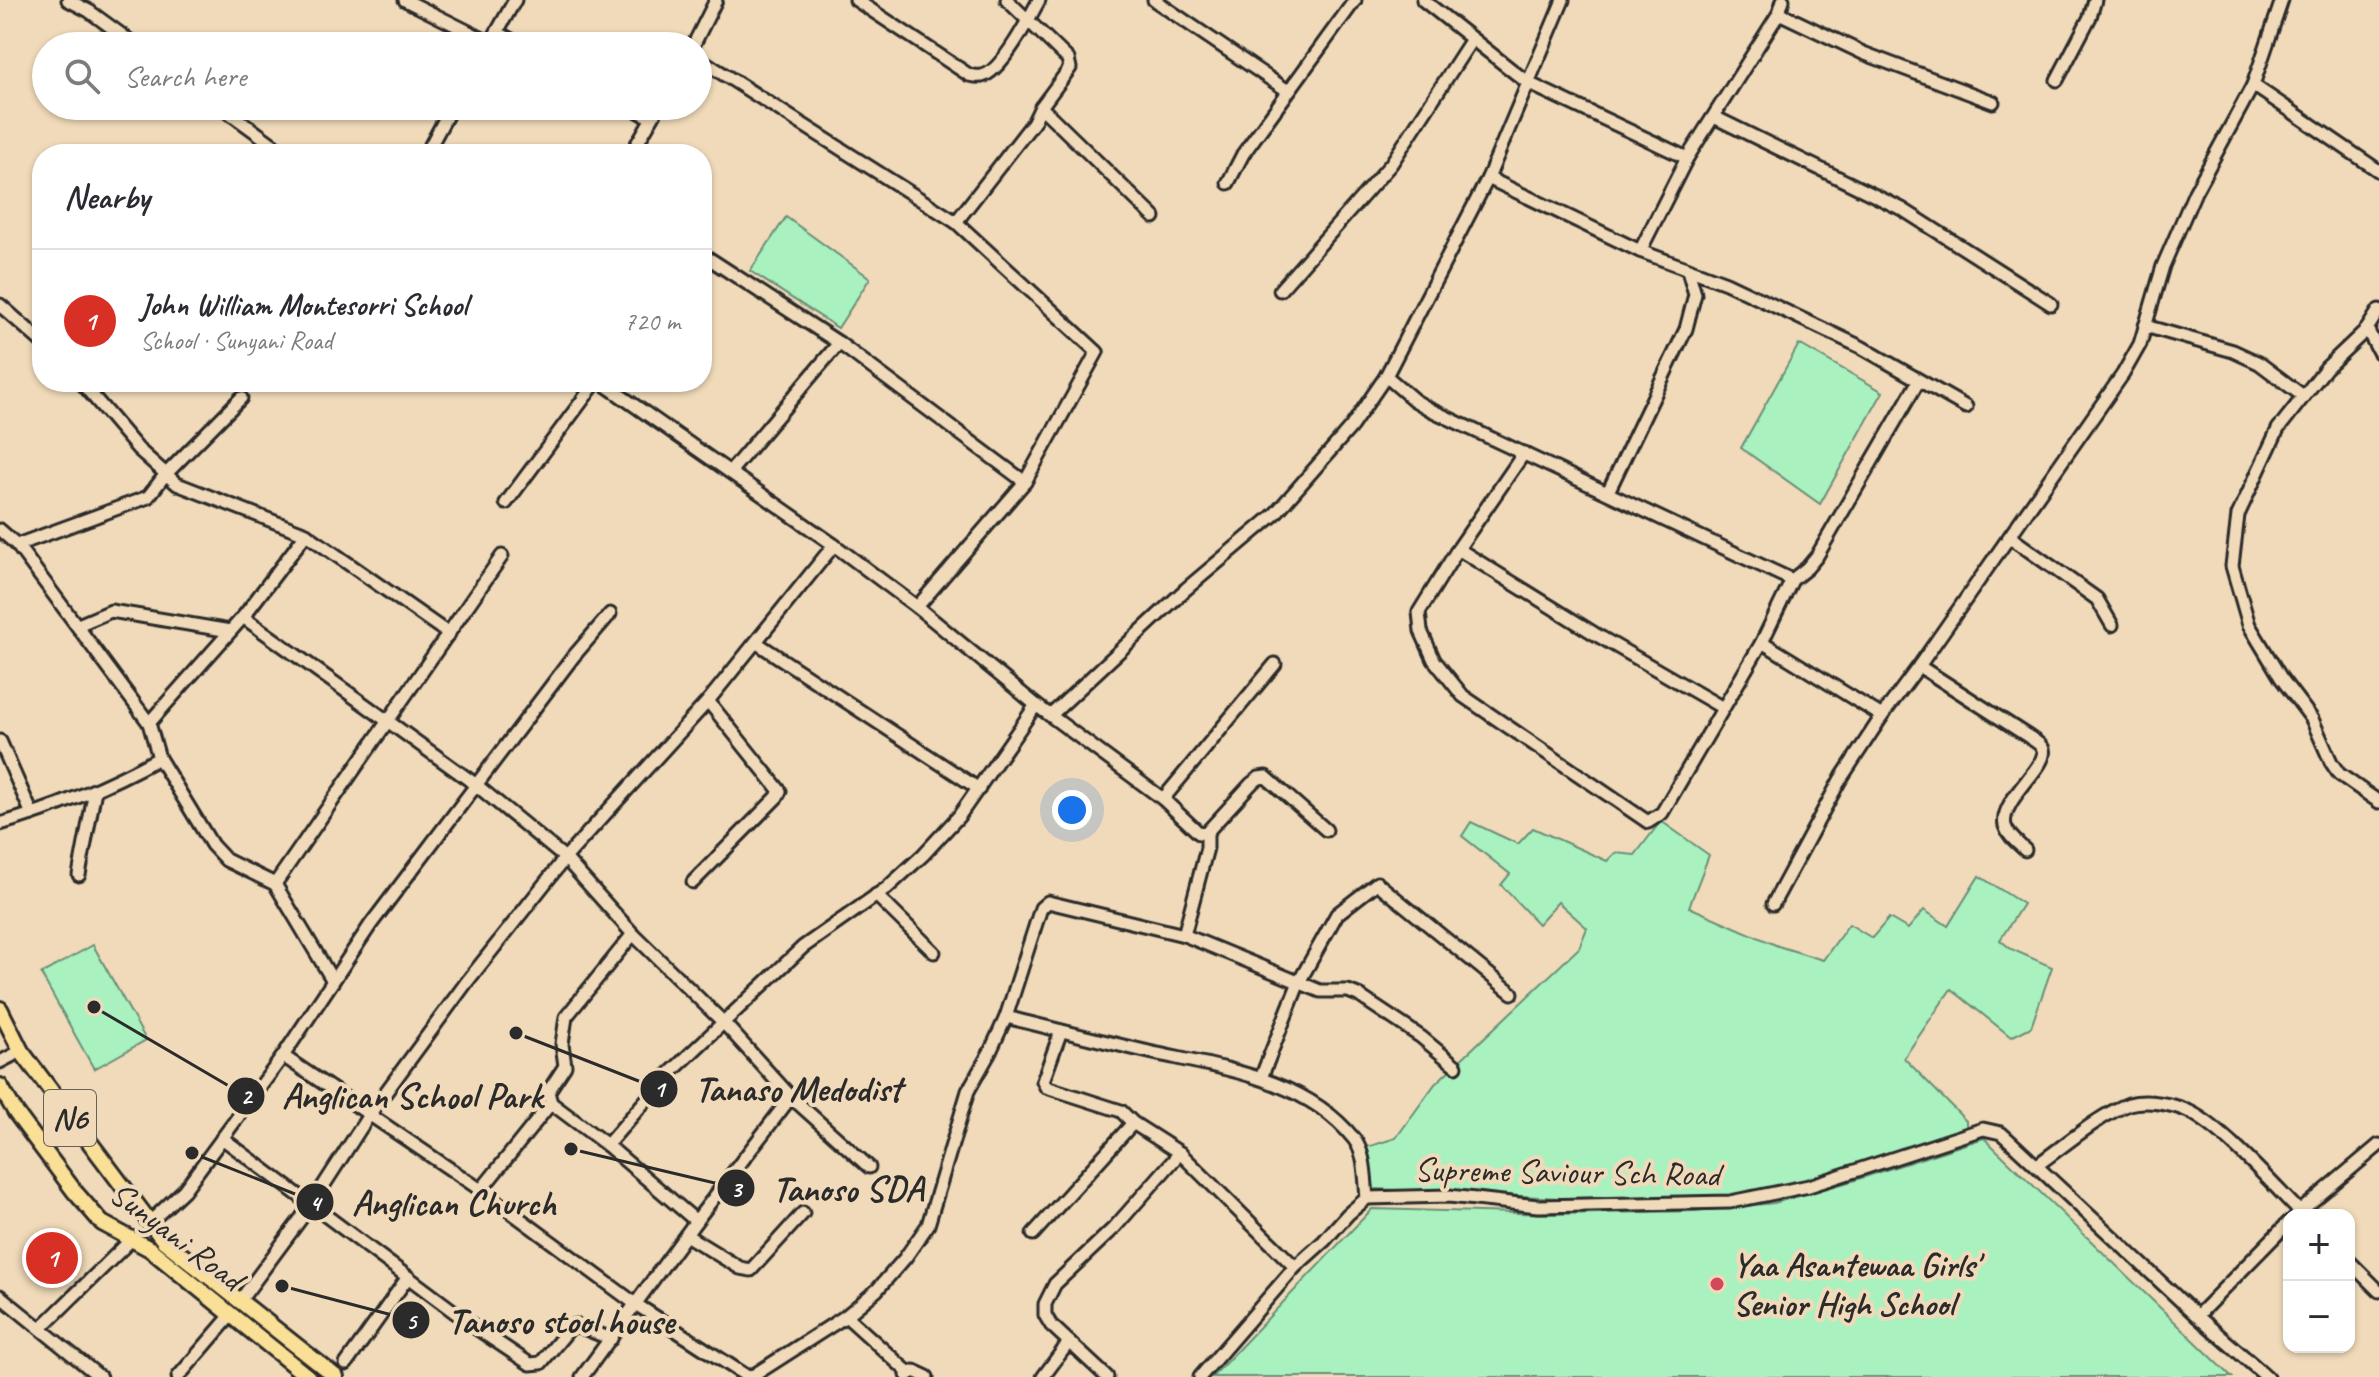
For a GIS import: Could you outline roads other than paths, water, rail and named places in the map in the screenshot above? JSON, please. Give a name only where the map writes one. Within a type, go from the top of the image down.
[{"type":"main road","name":"N6","points":[[0,1009],[21,1051],[149,1223]]},
{"type":"main road","name":"Sunyani Road","points":[[0,1086],[16,1113],[102,1223],[133,1238],[336,1377]]},
{"type":"main road","points":[[0,1105],[16,1113]]},
{"type":"main road","name":"Sunyani Road","points":[[149,1223],[164,1241],[308,1377]]},
{"type":"street","points":[[68,0],[91,5],[121,32]]},
{"type":"street","points":[[405,0],[475,32]]},
{"type":"street","points":[[497,32],[515,0]]},
{"type":"street","points":[[700,32],[716,0]]},
{"type":"street","points":[[856,0],[969,75],[982,76],[996,68],[1039,0]]},
{"type":"street","points":[[956,222],[1068,73],[1070,63],[1007,0]]},
{"type":"street","points":[[1154,0],[1288,91]]},
{"type":"street","points":[[1228,183],[1243,154],[1355,0]]},
{"type":"street","points":[[1423,0],[1528,83],[1687,158]]},
{"type":"street","points":[[1051,715],[1186,589],[1275,514],[1351,427],[1386,376],[1488,178],[1563,0]]},
{"type":"street","points":[[1640,251],[1687,158],[1779,13],[1783,0]]},
{"type":"street","points":[[2057,80],[2090,17],[2095,0]]},
{"type":"street","points":[[1773,904],[1840,780],[2123,374],[2140,344],[2163,266],[2195,192],[2253,85],[2282,0]]},
{"type":"street","points":[[1779,13],[1863,53],[1993,102]]},
{"type":"street","points":[[1280,290],[1398,156],[1472,39]]},
{"type":"street","points":[[712,67],[956,222],[1097,352],[1025,482],[917,607]]},
{"type":"street","points":[[2253,85],[2379,171]]},
{"type":"street","points":[[1041,107],[1154,217]]},
{"type":"street","points":[[1714,117],[1902,209],[2051,304]]},
{"type":"street","points":[[239,120],[272,144]]},
{"type":"street","points":[[431,144],[444,120]]},
{"type":"street","points":[[637,144],[650,120]]},
{"type":"street","points":[[1488,178],[1640,251],[1726,283],[1861,347],[1966,407]]},
{"type":"street","points":[[712,260],[839,343],[1025,482]]},
{"type":"street","points":[[1608,492],[1686,329],[1695,294],[1688,270]]},
{"type":"street","points":[[0,305],[32,333]]},
{"type":"street","points":[[2379,310],[2367,329],[2326,368],[2278,429],[2238,515],[2232,566],[2249,625],[2281,678],[2312,719],[2331,762],[2339,774],[2379,802]]},
{"type":"street","points":[[2145,326],[2233,351],[2259,363],[2303,396]]},
{"type":"street","points":[[2367,329],[2379,352]]},
{"type":"street","points":[[730,472],[839,343]]},
{"type":"street","points":[[1386,376],[1414,400],[1792,580]]},
{"type":"street","points":[[1524,453],[1419,612],[1421,631],[1434,660],[1463,696],[1648,822],[1662,813],[1762,642],[1792,580],[1817,556],[1918,382]]},
{"type":"street","points":[[90,392],[138,449],[177,484],[306,534],[449,634]]},
{"type":"street","points":[[506,503],[591,392]]},
{"type":"street","points":[[614,392],[834,545],[917,607],[1036,705],[1163,799],[1207,839]]},
{"type":"street","points":[[17,545],[148,497],[165,475],[241,398]]},
{"type":"street","points":[[0,530],[17,545],[149,723],[159,758],[212,845],[226,860],[275,884],[333,981]]},
{"type":"street","points":[[149,723],[243,617],[306,534]]},
{"type":"street","points":[[2010,537],[2097,599],[2112,625]]},
{"type":"street","points":[[178,1377],[236,1308],[311,1205],[369,1115],[466,983],[565,858],[708,701],[834,545]]},
{"type":"street","points":[[1458,549],[1595,634],[1723,708]]},
{"type":"street","points":[[275,884],[502,556]]},
{"type":"street","points":[[78,625],[111,611],[230,631]]},
{"type":"street","points":[[149,1223],[184,1190],[283,1056],[371,924],[475,784],[610,614]]},
{"type":"street","points":[[243,617],[475,784],[565,858],[633,934],[723,1022],[791,1097],[869,1167]]},
{"type":"street","points":[[1762,642],[1882,716]]},
{"type":"street","points":[[757,643],[979,789]]},
{"type":"street","points":[[1163,799],[1275,664]]},
{"type":"street","points":[[1919,666],[2043,749],[2038,764],[2014,797],[2005,820],[2005,828],[2025,850]]},
{"type":"street","points":[[693,882],[780,791],[708,701]]},
{"type":"street","points":[[607,1145],[666,1077],[803,947],[876,895],[923,855],[959,816],[1036,705]]},
{"type":"street","points":[[0,741],[32,814]]},
{"type":"street","points":[[0,824],[95,790],[159,758]]},
{"type":"street","points":[[1184,935],[1207,839],[1259,778],[1266,777],[1274,782],[1326,830]]},
{"type":"street","points":[[79,875],[95,790]]},
{"type":"street","points":[[1261,1078],[1299,982],[1337,914],[1377,883],[1512,993]]},
{"type":"street","points":[[876,895],[934,952]]},
{"type":"street","points":[[283,1056],[481,1190],[637,1305],[750,1377],[846,1316],[877,1290],[928,1225],[968,1091],[1006,1017],[1041,908],[1048,902],[1184,935],[1320,991],[1348,991],[1358,995],[1421,1037],[1456,1066]]},
{"type":"street","points":[[633,934],[566,1017],[562,1044],[565,1066],[548,1092],[551,1103],[607,1145],[696,1221]]},
{"type":"street","points":[[1006,1017],[1261,1078],[1309,1101],[1329,1114],[1355,1140],[1361,1152],[1367,1198]]},
{"type":"street","points":[[1061,1031],[1043,1081],[1046,1087],[1121,1111],[1133,1123],[1180,1153],[1295,1267]]},
{"type":"street","points":[[0,1062],[21,1051]]},
{"type":"street","points":[[582,1377],[791,1097]]},
{"type":"street","points":[[481,1190],[551,1103]]},
{"type":"street","points":[[2037,1165],[2116,1110],[2133,1103],[2158,1104],[2190,1112],[2219,1134],[2295,1209]]},
{"type":"street","points":[[1033,1234],[1133,1123]]},
{"type":"street","name":"Supreme Saviour Sch Road","points":[[1200,1377],[1295,1267],[1367,1198],[1449,1196],[1538,1206],[1730,1202],[1809,1186],[1983,1129],[2001,1133],[2267,1377]]},
{"type":"street","points":[[222,1138],[530,1364],[541,1363],[569,1329],[576,1325],[611,1339]]},
{"type":"street","points":[[2306,1209],[2379,1145]]},
{"type":"street","points":[[1107,1377],[1045,1315],[1045,1304],[1055,1284],[1114,1228],[1180,1153]]},
{"type":"street","points":[[686,1235],[740,1268],[751,1270],[803,1213]]},
{"type":"street","points":[[2197,1316],[2283,1228]]},
{"type":"street","points":[[41,1328],[133,1238]]},
{"type":"street","points":[[2355,1267],[2379,1291]]},
{"type":"street","points":[[346,1364],[408,1277]]},
{"type":"street","points":[[0,1296],[100,1377]]},
{"type":"street","points":[[846,1316],[907,1375],[919,1372],[927,1377]]},
{"type":"street","points":[[1043,1377],[1069,1342]]},
{"type":"place","name":"Anglican School Park","points":[[94,1007]]},
{"type":"place","name":"Tanaso Medodist","points":[[516,1033]]},
{"type":"place","name":"Tanoso SDA","points":[[571,1149]]},
{"type":"place","name":"Anglican Church","points":[[192,1153]]},
{"type":"place","name":"John William Montesorri School","points":[[52,1258]]},
{"type":"place","name":"Yaa Asantewaa Girls' Senior High School","points":[[1717,1284]]},
{"type":"place","name":"Tanoso stool house","points":[[282,1286]]}]
